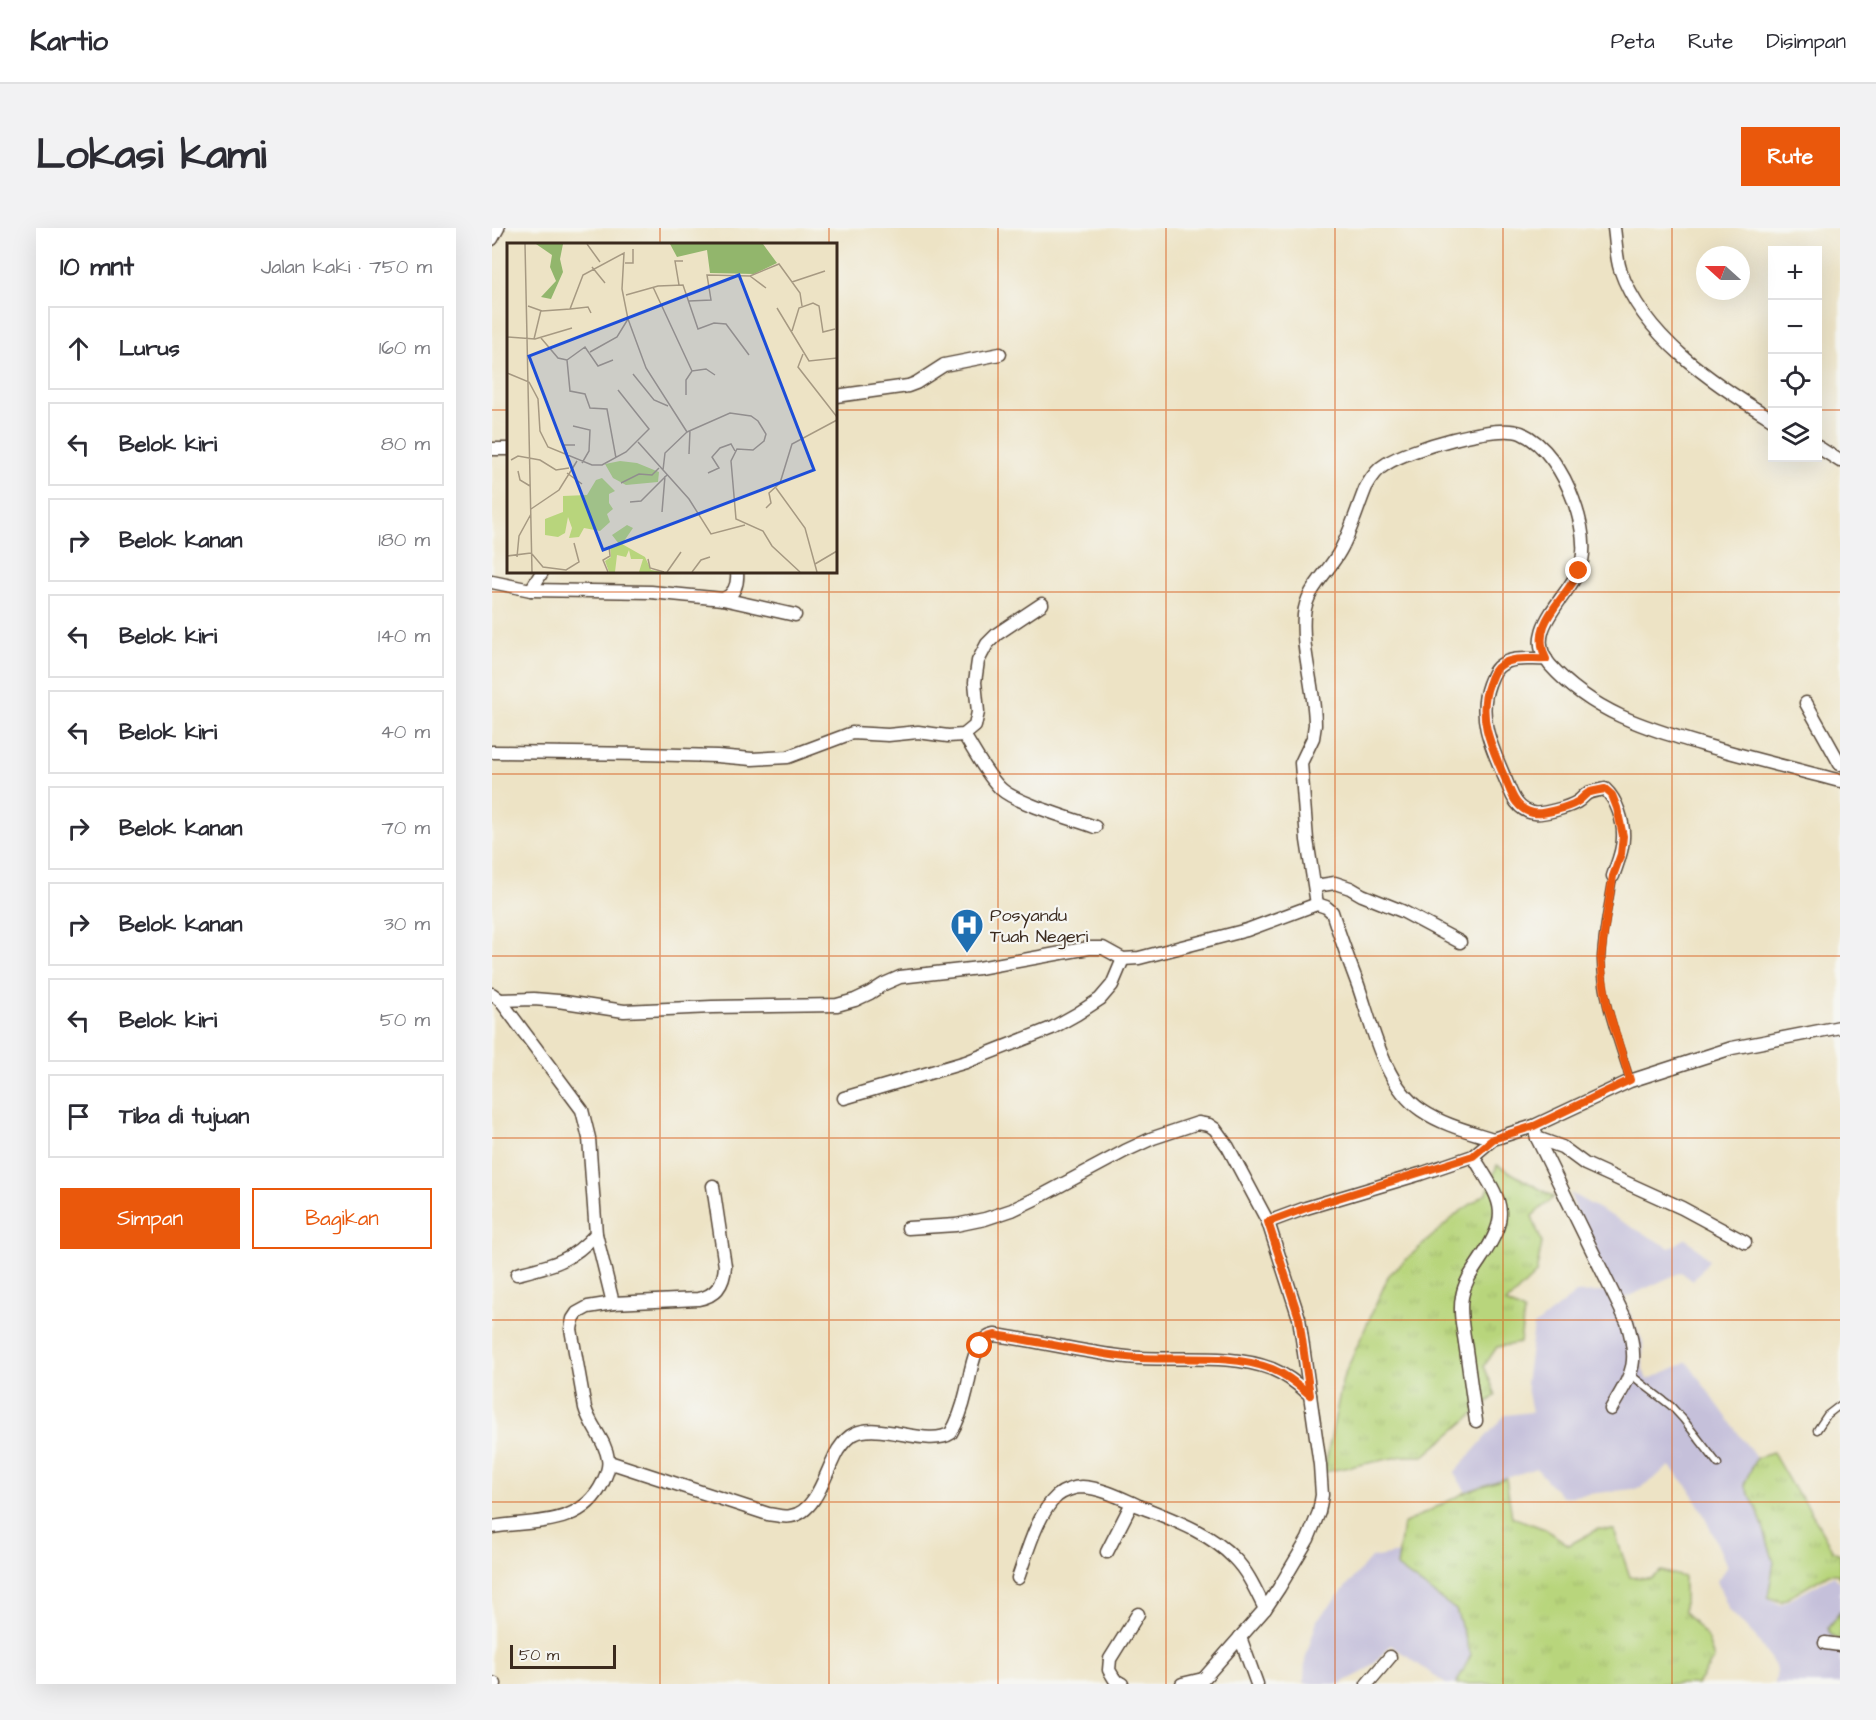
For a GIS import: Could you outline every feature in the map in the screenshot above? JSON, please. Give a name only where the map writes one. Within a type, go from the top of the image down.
[{"type":"street","points":[[492,239],[498,228]]},
{"type":"street","points":[[1614,228],[1620,268],[1634,300],[1647,318],[1675,349],[1724,389],[1768,416]]},
{"type":"street","points":[[837,396],[908,386],[944,365],[1000,354]]},
{"type":"street","points":[[1317,904],[1307,840],[1301,763],[1313,738],[1315,725],[1304,613],[1310,593],[1339,554],[1366,487],[1382,467],[1417,451],[1496,430],[1513,430],[1532,439],[1542,447],[1564,480],[1572,497],[1583,536],[1582,562],[1575,580],[1559,600],[1544,625],[1541,646],[1546,659],[1565,679],[1586,697],[1629,722],[1731,753],[1840,781]]},
{"type":"street","points":[[1822,450],[1840,461]]},
{"type":"street","points":[[531,590],[541,573]]},
{"type":"street","points":[[723,599],[733,592],[737,582],[737,573]]},
{"type":"street","points":[[492,582],[531,590],[651,592],[723,599],[795,615]]},
{"type":"street","points":[[492,752],[654,754],[752,759],[788,757],[852,733],[888,735],[918,732],[948,736],[964,735],[975,726],[978,712],[976,671],[978,661],[987,644],[997,634],[1042,604]]},
{"type":"street","points":[[1546,659],[1511,660],[1495,671],[1484,700],[1485,725],[1490,742],[1509,786],[1512,799],[1527,811],[1536,814],[1558,809],[1576,803],[1588,793],[1605,789],[1612,795],[1623,836],[1621,854],[1613,876]]},
{"type":"street","points":[[1806,703],[1840,764]]},
{"type":"street","points":[[964,735],[1005,793],[1095,826]]},
{"type":"street","points":[[1315,886],[1335,883],[1350,888],[1362,896],[1402,911],[1460,942]]},
{"type":"street","points":[[496,997],[550,1000],[624,1011],[837,1005],[855,1000],[900,977],[979,968],[1089,948],[1103,948],[1122,959],[1139,958],[1247,930],[1317,904],[1332,912],[1371,1025],[1396,1084],[1421,1110],[1449,1125],[1493,1139]]},
{"type":"street","points":[[844,1098],[966,1062],[1052,1028],[1100,999],[1113,985],[1122,959]]},
{"type":"street","points":[[496,997],[582,1110],[590,1138],[596,1234],[613,1303]]},
{"type":"street","points":[[1268,1222],[1473,1156],[1493,1139],[1534,1126],[1630,1080],[1732,1048],[1840,1027]]},
{"type":"street","points":[[908,1228],[956,1225],[1012,1210],[1125,1151],[1189,1125],[1202,1122],[1212,1126],[1219,1133],[1268,1222],[1299,1318],[1322,1480],[1321,1505],[1308,1539],[1265,1608],[1201,1682],[1182,1684]]},
{"type":"street","points":[[1534,1126],[1537,1138],[1627,1323],[1634,1351],[1633,1368],[1611,1409]]},
{"type":"street","points":[[1537,1138],[1562,1147],[1585,1164],[1682,1208],[1745,1242]]},
{"type":"street","points":[[1473,1156],[1498,1197],[1500,1216],[1491,1244],[1466,1283],[1461,1306],[1476,1421]]},
{"type":"street","points":[[492,1527],[517,1522],[542,1521],[574,1513],[590,1502],[600,1488],[607,1474],[609,1462],[603,1443],[587,1416],[585,1408],[571,1329],[573,1318],[588,1307],[613,1303],[706,1298],[718,1289],[723,1279],[725,1266],[713,1186]]},
{"type":"street","points":[[517,1274],[565,1260],[584,1247],[596,1234]]},
{"type":"street","points":[[609,1462],[768,1514],[791,1517],[809,1507],[837,1453],[845,1440],[854,1433],[872,1431],[934,1438],[951,1433],[962,1407],[976,1353],[983,1341],[995,1335],[1126,1357],[1200,1359],[1251,1364],[1272,1369],[1284,1375],[1310,1395]]},
{"type":"street","points":[[1018,1578],[1034,1534],[1057,1496],[1070,1489],[1083,1487],[1116,1496],[1181,1524],[1222,1548],[1246,1573],[1265,1608]]},
{"type":"street","points":[[1107,1552],[1132,1503]]},
{"type":"street","points":[[1122,1684],[1115,1680],[1109,1670],[1110,1659],[1138,1614]]},
{"type":"street","points":[[1240,1637],[1257,1684]]},
{"type":"street","points":[[1825,1643],[1840,1645]]},
{"type":"street","points":[[1366,1684],[1390,1657]]},
{"type":"lane","points":[[1613,876],[1601,958],[1607,1005],[1630,1080]]},
{"type":"lane","points":[[1631,1375],[1671,1406],[1718,1464]]},
{"type":"lane","points":[[1817,1430],[1827,1415],[1840,1404]]},
{"type":"shaded area","points":[[1570,1193],[1670,1248],[1686,1238],[1709,1260],[1693,1281],[1681,1272],[1623,1299],[1643,1342],[1643,1369],[1647,1380],[1687,1362],[1756,1458],[1744,1485],[1757,1509],[1774,1562],[1768,1597],[1780,1605],[1834,1576],[1840,1583],[1840,1629],[1832,1639],[1840,1652],[1840,1684],[1775,1684],[1777,1669],[1755,1636],[1729,1610],[1717,1581],[1727,1566],[1708,1523],[1690,1489],[1670,1466],[1641,1488],[1562,1497],[1536,1468],[1466,1492],[1454,1473],[1505,1415],[1532,1412],[1526,1383],[1534,1326],[1576,1293],[1604,1292]]},
{"type":"shaded area","points":[[1399,1553],[1398,1567],[1456,1610],[1471,1656],[1456,1684],[1446,1684],[1391,1645],[1367,1670],[1340,1684],[1307,1684],[1304,1682],[1305,1660],[1317,1620],[1371,1558]]},
{"type":"green space","points":[[1497,1165],[1554,1197],[1532,1216],[1542,1243],[1536,1274],[1506,1303],[1524,1312],[1520,1343],[1497,1347],[1484,1366],[1496,1395],[1424,1456],[1403,1456],[1324,1472],[1343,1378],[1389,1275],[1458,1213],[1487,1193]]},
{"type":"green space","points":[[1773,1453],[1792,1486],[1806,1503],[1833,1551],[1840,1554],[1840,1578],[1837,1574],[1829,1574],[1781,1602],[1768,1597],[1774,1562],[1757,1509],[1744,1485],[1756,1458]]},
{"type":"green space","points":[[1506,1478],[1512,1517],[1545,1529],[1569,1545],[1598,1529],[1614,1530],[1630,1577],[1651,1578],[1661,1571],[1684,1577],[1684,1611],[1707,1637],[1714,1659],[1697,1684],[1456,1684],[1471,1655],[1456,1610],[1397,1567],[1403,1524],[1466,1492]]},
{"type":"green space","points":[[1840,1612],[1840,1641],[1830,1634],[1828,1628]]},
{"type":"place","name":"Posyandu Tuah Negeri","points":[[967,954]]},
{"type":"route","points":[[980,1346],[988,1337],[995,1335],[1126,1357],[1200,1359],[1251,1364],[1272,1369],[1284,1375],[1310,1395],[1299,1318],[1268,1222],[1473,1156],[1493,1139],[1534,1126],[1630,1080],[1607,1005],[1601,958],[1613,876],[1621,854],[1623,836],[1612,795],[1605,789],[1588,793],[1576,803],[1558,809],[1536,814],[1527,811],[1512,799],[1485,725],[1484,700],[1491,677],[1499,666],[1511,660],[1546,659],[1541,646],[1544,625],[1579,571]]}]
